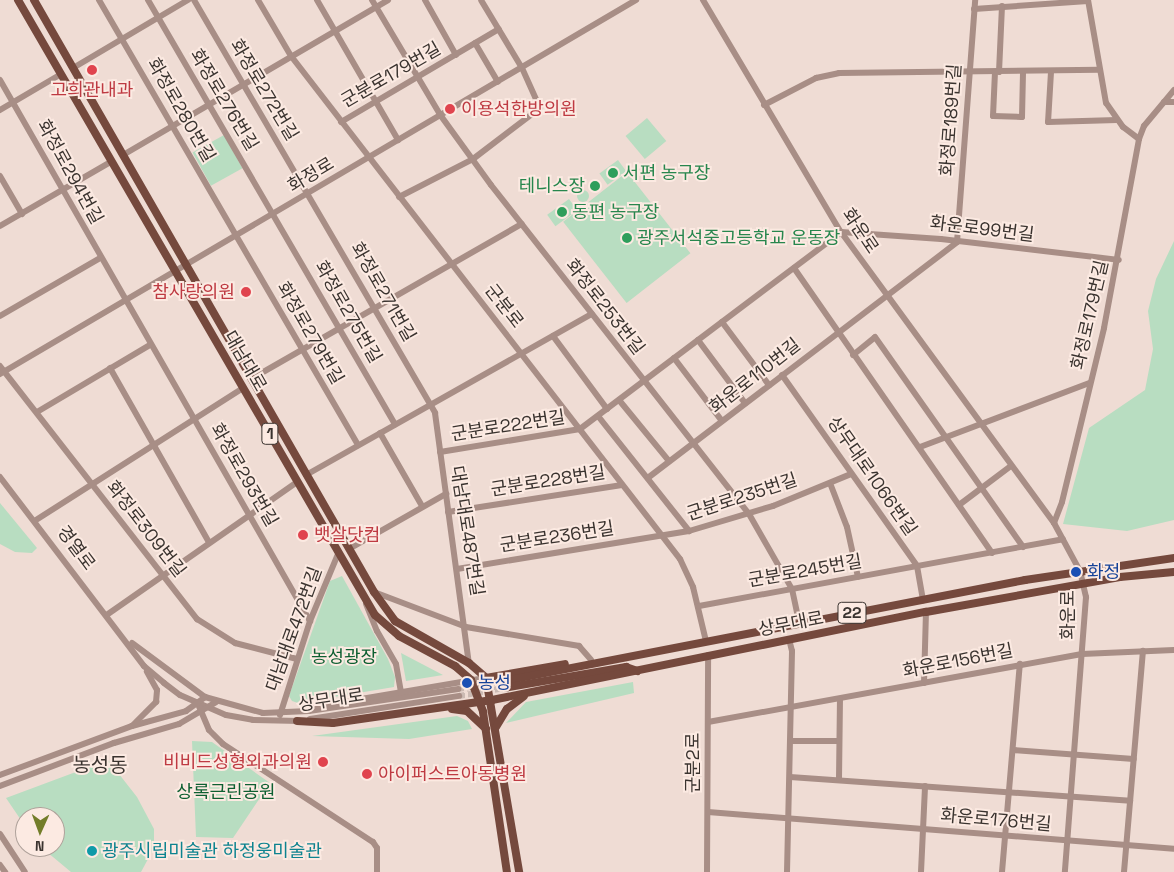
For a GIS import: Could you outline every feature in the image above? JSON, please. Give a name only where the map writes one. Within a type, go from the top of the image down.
[{"type":"main road","name":"대남대로","points":[[18,0],[338,554],[381,623],[455,666],[471,680],[480,702]]},
{"type":"main road","name":"대남대로","points":[[34,0],[374,592],[390,615],[404,627],[469,663],[486,678]]},
{"type":"main road","name":"상무대로","points":[[1174,558],[1080,571],[799,623],[706,641],[504,685],[626,667],[637,671],[926,612],[1084,584],[1174,572]]},
{"type":"main road","name":"22","points":[[486,678],[618,656],[626,658]]},
{"type":"main road","name":"22","points":[[480,702],[637,671]]},
{"type":"main road","points":[[486,678],[492,700],[519,872]]},
{"type":"main road","points":[[496,727],[507,709],[527,694]]},
{"type":"main road","points":[[297,722],[333,723],[480,702]]},
{"type":"main road","name":"1","points":[[480,702],[486,729],[507,872]]},
{"type":"main road","points":[[440,708],[467,711],[486,729]]},
{"type":"street","name":"화정로280번길","points":[[99,0],[236,235]]},
{"type":"street","name":"화정로276번길","points":[[148,0],[274,214]]},
{"type":"street","points":[[73,68],[188,0]]},
{"type":"street","name":"화정로272번길","points":[[194,0],[242,85],[310,194]]},
{"type":"street","name":"군분로","points":[[258,0],[291,56],[662,536],[689,576],[706,641]]},
{"type":"street","points":[[317,0],[398,140]]},
{"type":"street","name":"화정로253번길","points":[[372,0],[441,116],[522,224],[749,514],[792,589],[799,623]]},
{"type":"street","points":[[123,155],[388,0]]},
{"type":"street","name":"군분로179번길","points":[[425,0],[456,55]]},
{"type":"street","points":[[399,196],[473,159],[540,108],[522,68],[482,0]]},
{"type":"street","name":"화정로","points":[[1,371],[310,194],[369,157],[636,0]]},
{"type":"street","name":"화정로189번길","points":[[957,242],[975,0]]},
{"type":"street","points":[[974,9],[1088,0],[1106,103],[1117,120],[1139,139]]},
{"type":"street","name":"화운로","points":[[704,1],[764,105],[842,232],[1054,524],[1080,571],[1084,584],[1082,654],[1069,797],[1065,872]]},
{"type":"street","points":[[1002,6],[993,116],[1022,117],[1023,73]]},
{"type":"street","name":"군분로179번길","points":[[341,122],[499,29]]},
{"type":"street","points":[[475,44],[498,82]]},
{"type":"street","points":[[764,105],[816,78],[839,73],[1023,73],[1099,70]]},
{"type":"street","points":[[1051,72],[1048,122],[1117,120]]},
{"type":"street","points":[[0,110],[61,74]]},
{"type":"street","name":"화정로294번길","points":[[0,80],[124,300]]},
{"type":"street","name":"화정로179번길","points":[[1054,524],[1062,502],[1119,260],[1139,139],[1144,126],[1174,90]]},
{"type":"street","points":[[1164,102],[1174,102]]},
{"type":"street","points":[[0,226],[112,161]]},
{"type":"street","points":[[0,176],[22,214]]},
{"type":"street","name":"화정로271번길","points":[[310,194],[431,404]]},
{"type":"street","name":"화정로275번길","points":[[274,214],[396,424]]},
{"type":"street","points":[[251,379],[522,224]]},
{"type":"street","points":[[580,429],[842,232]]},
{"type":"street","name":"화운로99번길","points":[[842,232],[957,242],[1119,260]]},
{"type":"street","name":"화정로279번길","points":[[236,235],[358,445]]},
{"type":"street","name":"화운로110번길","points":[[648,477],[957,242]]},
{"type":"street","points":[[0,316],[100,258]]},
{"type":"street","points":[[794,268],[836,333],[920,446],[992,553]]},
{"type":"street","name":"화정로293번길","points":[[124,300],[310,621]]},
{"type":"street","points":[[306,475],[592,314]]},
{"type":"street","points":[[722,322],[769,384]]},
{"type":"street","points":[[552,336],[607,409]]},
{"type":"street","points":[[853,355],[875,337],[1023,547]]},
{"type":"street","points":[[698,340],[745,403]]},
{"type":"street","points":[[37,412],[150,345]]},
{"type":"street","points":[[674,358],[722,421]]},
{"type":"street","points":[[110,368],[209,542]]},
{"type":"street","name":"화정로309번길","points":[[1,371],[37,412],[162,574],[206,627],[245,647],[297,659]]},
{"type":"street","name":"상무대로1066번길","points":[[782,374],[917,566],[923,600]]},
{"type":"street","points":[[920,446],[1089,383]]},
{"type":"street","points":[[36,520],[243,388]]},
{"type":"street","points":[[619,400],[669,461]]},
{"type":"street","name":"대남대로487번길","points":[[431,404],[466,627],[469,663]]},
{"type":"street","points":[[598,416],[689,531]]},
{"type":"street","name":"군분로222번길","points":[[440,452],[580,429]]},
{"type":"street","points":[[380,433],[422,506]]},
{"type":"street","points":[[960,505],[1011,466]]},
{"type":"street","name":"군분로235번길","points":[[662,536],[689,531],[749,514],[851,474]]},
{"type":"street","name":"경열로","points":[[0,477],[36,520],[108,614],[144,666],[180,695],[198,704]]},
{"type":"street","points":[[108,614],[162,574],[298,482]]},
{"type":"street","points":[[830,483],[852,548],[858,577]]},
{"type":"street","name":"군분로228번길","points":[[448,512],[622,484]]},
{"type":"street","points":[[349,549],[446,494]]},
{"type":"street","name":"군분로236번길","points":[[457,569],[662,536]]},
{"type":"street","name":"군분로245번길","points":[[698,606],[1063,539]]},
{"type":"street","name":"대남대로472번길","points":[[280,715],[310,621],[338,554]]},
{"type":"street","points":[[374,592],[466,627],[579,646],[591,660]]},
{"type":"street","points":[[365,598],[377,631],[396,664],[401,691]]},
{"type":"street","points":[[924,683],[926,612]]},
{"type":"street","name":"경열로","points":[[126,639],[205,697]]},
{"type":"street","points":[[787,872],[792,651],[789,639]]},
{"type":"street","name":"화운로156번길","points":[[708,722],[1082,654],[1174,650]]},
{"type":"street","points":[[1124,872],[1143,651]]},
{"type":"street","name":"군분2로","points":[[708,655],[708,872]]},
{"type":"street","points":[[1002,872],[1020,664]]},
{"type":"street","points":[[132,726],[156,702],[158,690],[144,666]]},
{"type":"street","name":"상무대로","points":[[280,715],[401,691],[486,678]]},
{"type":"street","name":"상무대로","points":[[205,697],[242,710],[280,715],[459,692],[297,722],[253,720],[205,711]]},
{"type":"street","points":[[0,775],[132,726],[186,711],[205,697]]},
{"type":"street","points":[[839,779],[840,699]]},
{"type":"street","points":[[0,786],[114,743],[179,724],[205,711],[216,702]]},
{"type":"street","points":[[198,704],[205,711],[212,735],[223,744],[373,842],[377,848],[377,872]]},
{"type":"street","points":[[790,741],[839,741]]},
{"type":"street","points":[[1013,750],[1134,759]]},
{"type":"street","points":[[790,777],[1130,801]]},
{"type":"street","name":"화운로176번길","points":[[923,829],[925,786]]},
{"type":"street","name":"화운로176번길","points":[[708,812],[1066,842],[1174,849]]},
{"type":"street","points":[[921,872],[923,829]]},
{"type":"street","points":[[0,834],[25,872]]},
{"type":"street","points":[[0,865],[5,872]]},
{"type":"green space","points":[[647,118],[666,141],[645,159],[626,136]]},
{"type":"green space","points":[[224,135],[242,168],[211,186],[193,152]]},
{"type":"green space","name":"서편 농구장","points":[[618,160],[626,171],[608,185],[599,174]]},
{"type":"green space","name":"광주서석중고등학교 운동장","points":[[627,172],[690,253],[627,303],[563,222]]},
{"type":"green space","name":"테니스장","points":[[593,180],[597,180],[601,186],[597,192],[593,192],[589,188],[589,184]]},
{"type":"green space","name":"테니스장","points":[[583,190],[589,196],[583,202],[577,196]]},
{"type":"green space","name":"동편 농구장","points":[[569,199],[577,210],[555,226],[547,215]]},
{"type":"green space","points":[[1174,241],[1174,520],[1127,531],[1063,524],[1089,428],[1145,390],[1153,349],[1148,311],[1156,279]]},
{"type":"green space","points":[[0,503],[37,548],[32,553],[15,552],[0,544]]},
{"type":"green space","name":"농성광장","points":[[342,576],[388,659],[395,677],[394,687],[298,703],[292,701],[289,696],[330,581]]},
{"type":"green space","name":"농성광장","points":[[401,653],[443,675],[406,681]]},
{"type":"green space","points":[[633,682],[634,693],[506,723],[526,702]]},
{"type":"green space","points":[[457,716],[468,721],[472,729],[409,739],[312,736]]},
{"type":"green space","name":"상록근린공원","points":[[192,741],[212,742],[270,783],[233,838],[196,837]]},
{"type":"green space","points":[[108,760],[137,797],[154,829],[154,848],[141,872],[71,872],[53,857],[65,857],[65,807],[15,807],[15,811],[6,798]]},
{"type":"tunnel","points":[[458,689],[504,681]]},
{"type":"tunnel","points":[[459,696],[504,688]]},
{"type":"place","name":"고희관내과","points":[[92,70]]},
{"type":"place","name":"이용석한방의원","points":[[450,109]]},
{"type":"place","name":"서편 농구장","points":[[613,173]]},
{"type":"place","name":"테니스장","points":[[595,186]]},
{"type":"place","name":"동편 농구장","points":[[562,212]]},
{"type":"place","name":"광주서석중고등학교 운동장","points":[[627,238]]},
{"type":"place","name":"참사랑의원","points":[[246,292]]},
{"type":"place","name":"뱃살닷컴","points":[[303,535]]},
{"type":"place","name":"화정","points":[[1076,572]]},
{"type":"place","name":"농성","points":[[467,683]]},
{"type":"place","name":"비비드성형외과의원","points":[[323,762]]},
{"type":"place","name":"아이퍼스트아동병원","points":[[367,774]]},
{"type":"place","name":"광주시립미술관 하정웅미술관","points":[[92,851]]},
{"type":"district","name":"농성동","points":[[100,765]]}]
